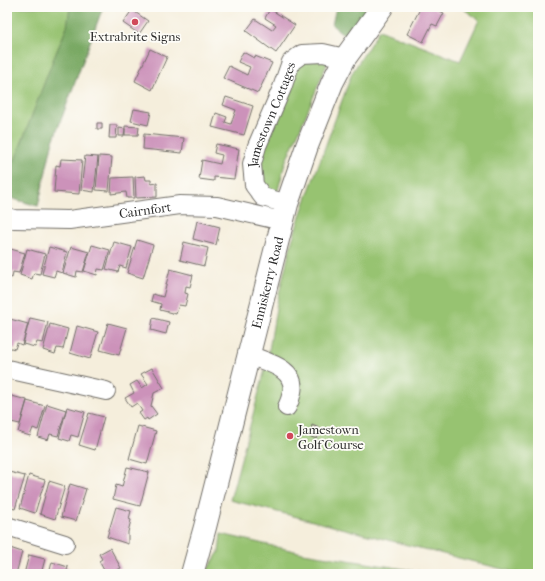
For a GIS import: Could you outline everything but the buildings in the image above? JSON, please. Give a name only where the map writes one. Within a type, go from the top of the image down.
[{"type":"main road","name":"Enniskerry Road","points":[[192,574],[249,355],[284,212],[307,146],[332,83],[345,58],[382,7]]},
{"type":"street","name":"Jamestown Cottages","points":[[284,212],[263,198],[254,185],[252,164],[291,62],[302,54],[323,53],[345,58]]},
{"type":"street","name":"Cairnfort","points":[[7,217],[14,219],[70,220],[180,205],[217,206],[284,212]]},
{"type":"street","points":[[249,355],[280,368],[288,374],[292,383],[292,392],[287,407]]},
{"type":"street","points":[[7,369],[106,391]]},
{"type":"street","points":[[7,526],[65,544]]},
{"type":"green space","points":[[7,7],[103,7],[52,144],[38,206],[7,197]]},
{"type":"green space","points":[[70,7],[103,7],[52,144],[38,206],[7,197],[7,161],[15,160],[67,27]]},
{"type":"green space","points":[[336,7],[368,7],[348,38],[332,25]]},
{"type":"green space","points":[[461,7],[538,7],[538,574],[522,574],[230,500],[267,362],[277,302],[292,241],[352,73],[379,30],[460,61],[479,20]]},
{"type":"green space","points":[[329,59],[285,163],[276,198],[263,192],[259,177],[262,155],[297,62]]},
{"type":"green space","points":[[221,534],[303,553],[436,574],[206,574],[219,552]]},
{"type":"place","name":"Extrabrite Signs","points":[[135,22]]},
{"type":"place","name":"Jamestown Golf Course","points":[[290,436]]}]
